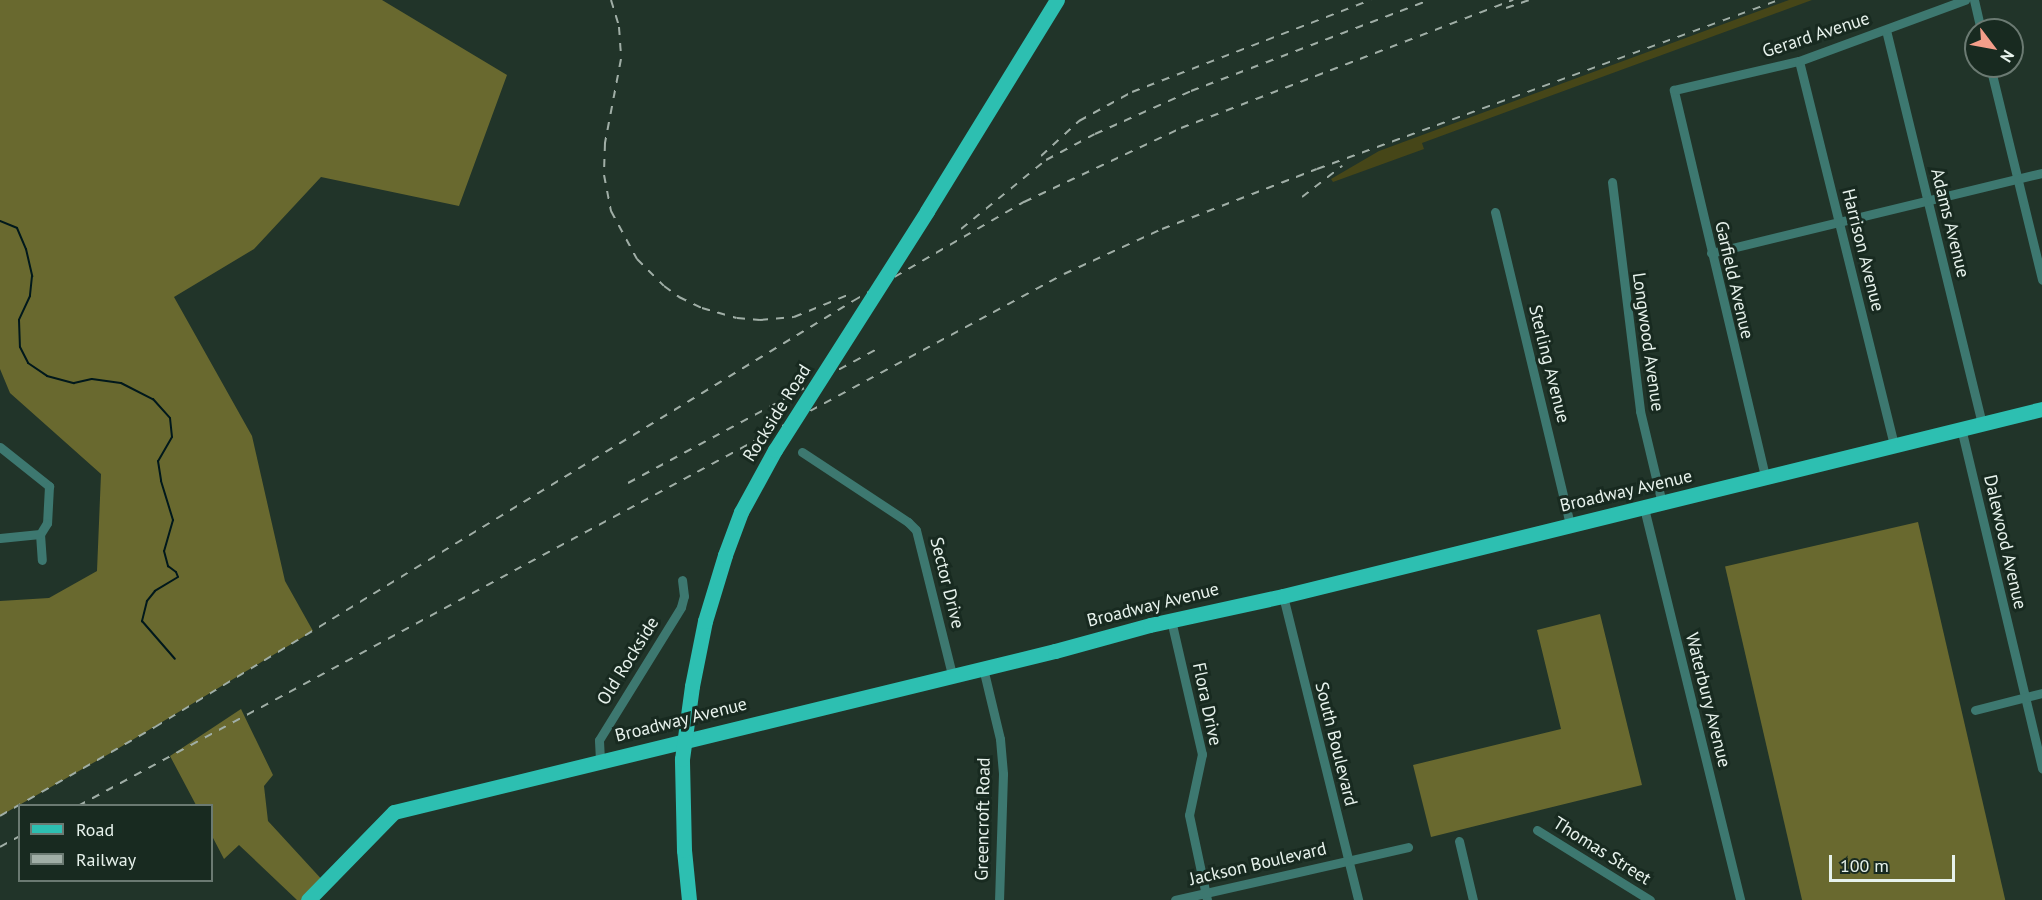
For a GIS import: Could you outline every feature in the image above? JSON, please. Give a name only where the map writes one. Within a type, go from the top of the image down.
[{"type":"main road","name":"Rockside Road","points":[[689,900],[684,850],[683,739],[705,621],[741,512],[775,450],[927,211],[1057,0]]},
{"type":"main road","name":"Broadway Avenue","points":[[308,900],[394,812],[683,739],[983,668],[1171,620],[1283,596],[1570,524],[1644,508],[1765,476],[2042,410]]},
{"type":"street","name":"Gerard Avenue","points":[[1674,90],[1799,61],[1965,0]]},
{"type":"street","points":[[1974,0],[1978,18]]},
{"type":"street","name":"Adams Avenue","points":[[1887,30],[1982,423]]},
{"type":"street","name":"Harrison Avenue","points":[[1799,61],[1894,446]]},
{"type":"street","points":[[1993,78],[2042,280]]},
{"type":"street","name":"Garfield Avenue","points":[[1674,90],[1765,476]]},
{"type":"street","points":[[1711,253],[2042,173]]},
{"type":"street","name":"Longwood Avenue","points":[[1612,182],[1640,411],[1662,503]]},
{"type":"street","name":"Sterling Avenue","points":[[1495,212],[1570,524]]},
{"type":"street","name":"Dalewood Avenue","points":[[1961,428],[2042,769]]},
{"type":"street","points":[[0,447],[49,486],[47,523],[40,534],[42,560]]},
{"type":"street","name":"Sector Drive","points":[[802,452],[908,522],[916,531],[952,674]]},
{"type":"street","name":"Waterbury Avenue","points":[[1644,508],[1740,900]]},
{"type":"street","points":[[0,538],[40,534]]},
{"type":"street","name":"Old Rockside","points":[[600,760],[599,740],[681,607],[684,596],[682,580]]},
{"type":"street","name":"South Boulevard","points":[[1283,596],[1358,900]]},
{"type":"street","name":"Flora Drive","points":[[1171,620],[1202,754],[1189,815],[1206,896]]},
{"type":"street","name":"Greencroft Road","points":[[983,668],[1000,739],[1003,774],[999,900]]},
{"type":"street","points":[[1975,710],[2042,693]]},
{"type":"street","name":"Thomas Street","points":[[1537,830],[1650,900]]},
{"type":"street","points":[[1459,841],[1473,900]]},
{"type":"street","name":"Jackson Boulevard","points":[[1175,900],[1206,896],[1408,847]]},
{"type":"shaded area","points":[[0,0],[382,0],[507,75],[459,206],[321,177],[254,249],[174,297],[252,436],[285,581],[313,631],[114,751],[0,816],[0,601],[49,598],[97,571],[101,474],[10,393],[0,369]]},
{"type":"shaded area","points":[[1789,0],[1812,0],[1422,143],[1424,149],[1333,182],[1331,179],[1379,151]]},
{"type":"shaded area","points":[[1918,522],[2005,900],[1802,900],[1725,567]]},
{"type":"shaded area","points":[[1600,614],[1642,785],[1431,837],[1413,765],[1561,729],[1537,630]]},
{"type":"shaded area","points":[[241,709],[273,775],[264,786],[268,821],[325,883],[308,900],[297,900],[239,845],[224,859],[213,838],[213,804],[195,804],[170,756]]},
{"type":"waterway","points":[[0,221],[17,228],[26,249],[32,276],[30,296],[19,320],[20,347],[28,363],[47,376],[74,383],[92,379],[121,383],[153,399],[170,418],[172,437],[158,461],[161,481],[173,520],[164,551],[168,566],[176,572],[178,577],[155,591],[147,601],[142,621],[175,659]]},
{"type":"railway","points":[[611,0],[619,27],[621,59],[605,143],[604,175],[611,211],[637,259],[664,286],[679,297],[702,308],[737,318],[760,320],[794,317],[850,294]]},
{"type":"railway","points":[[1041,156],[1079,121],[1132,92],[1371,0]]},
{"type":"railway","points":[[961,229],[1046,160],[1095,134],[1191,91],[1429,0]]},
{"type":"railway","points":[[21,804],[155,727],[853,301],[1024,202],[1181,128],[1513,0]]},
{"type":"railway","points":[[1506,8],[1529,0]]},
{"type":"railway","points":[[82,804],[1064,274],[1162,229],[1317,169],[1779,0]]},
{"type":"railway","points":[[1302,197],[1342,166]]},
{"type":"railway","points":[[628,483],[875,350]]},
{"type":"railway","points":[[0,816],[18,806]]},
{"type":"railway","points":[[0,847],[18,837]]}]
